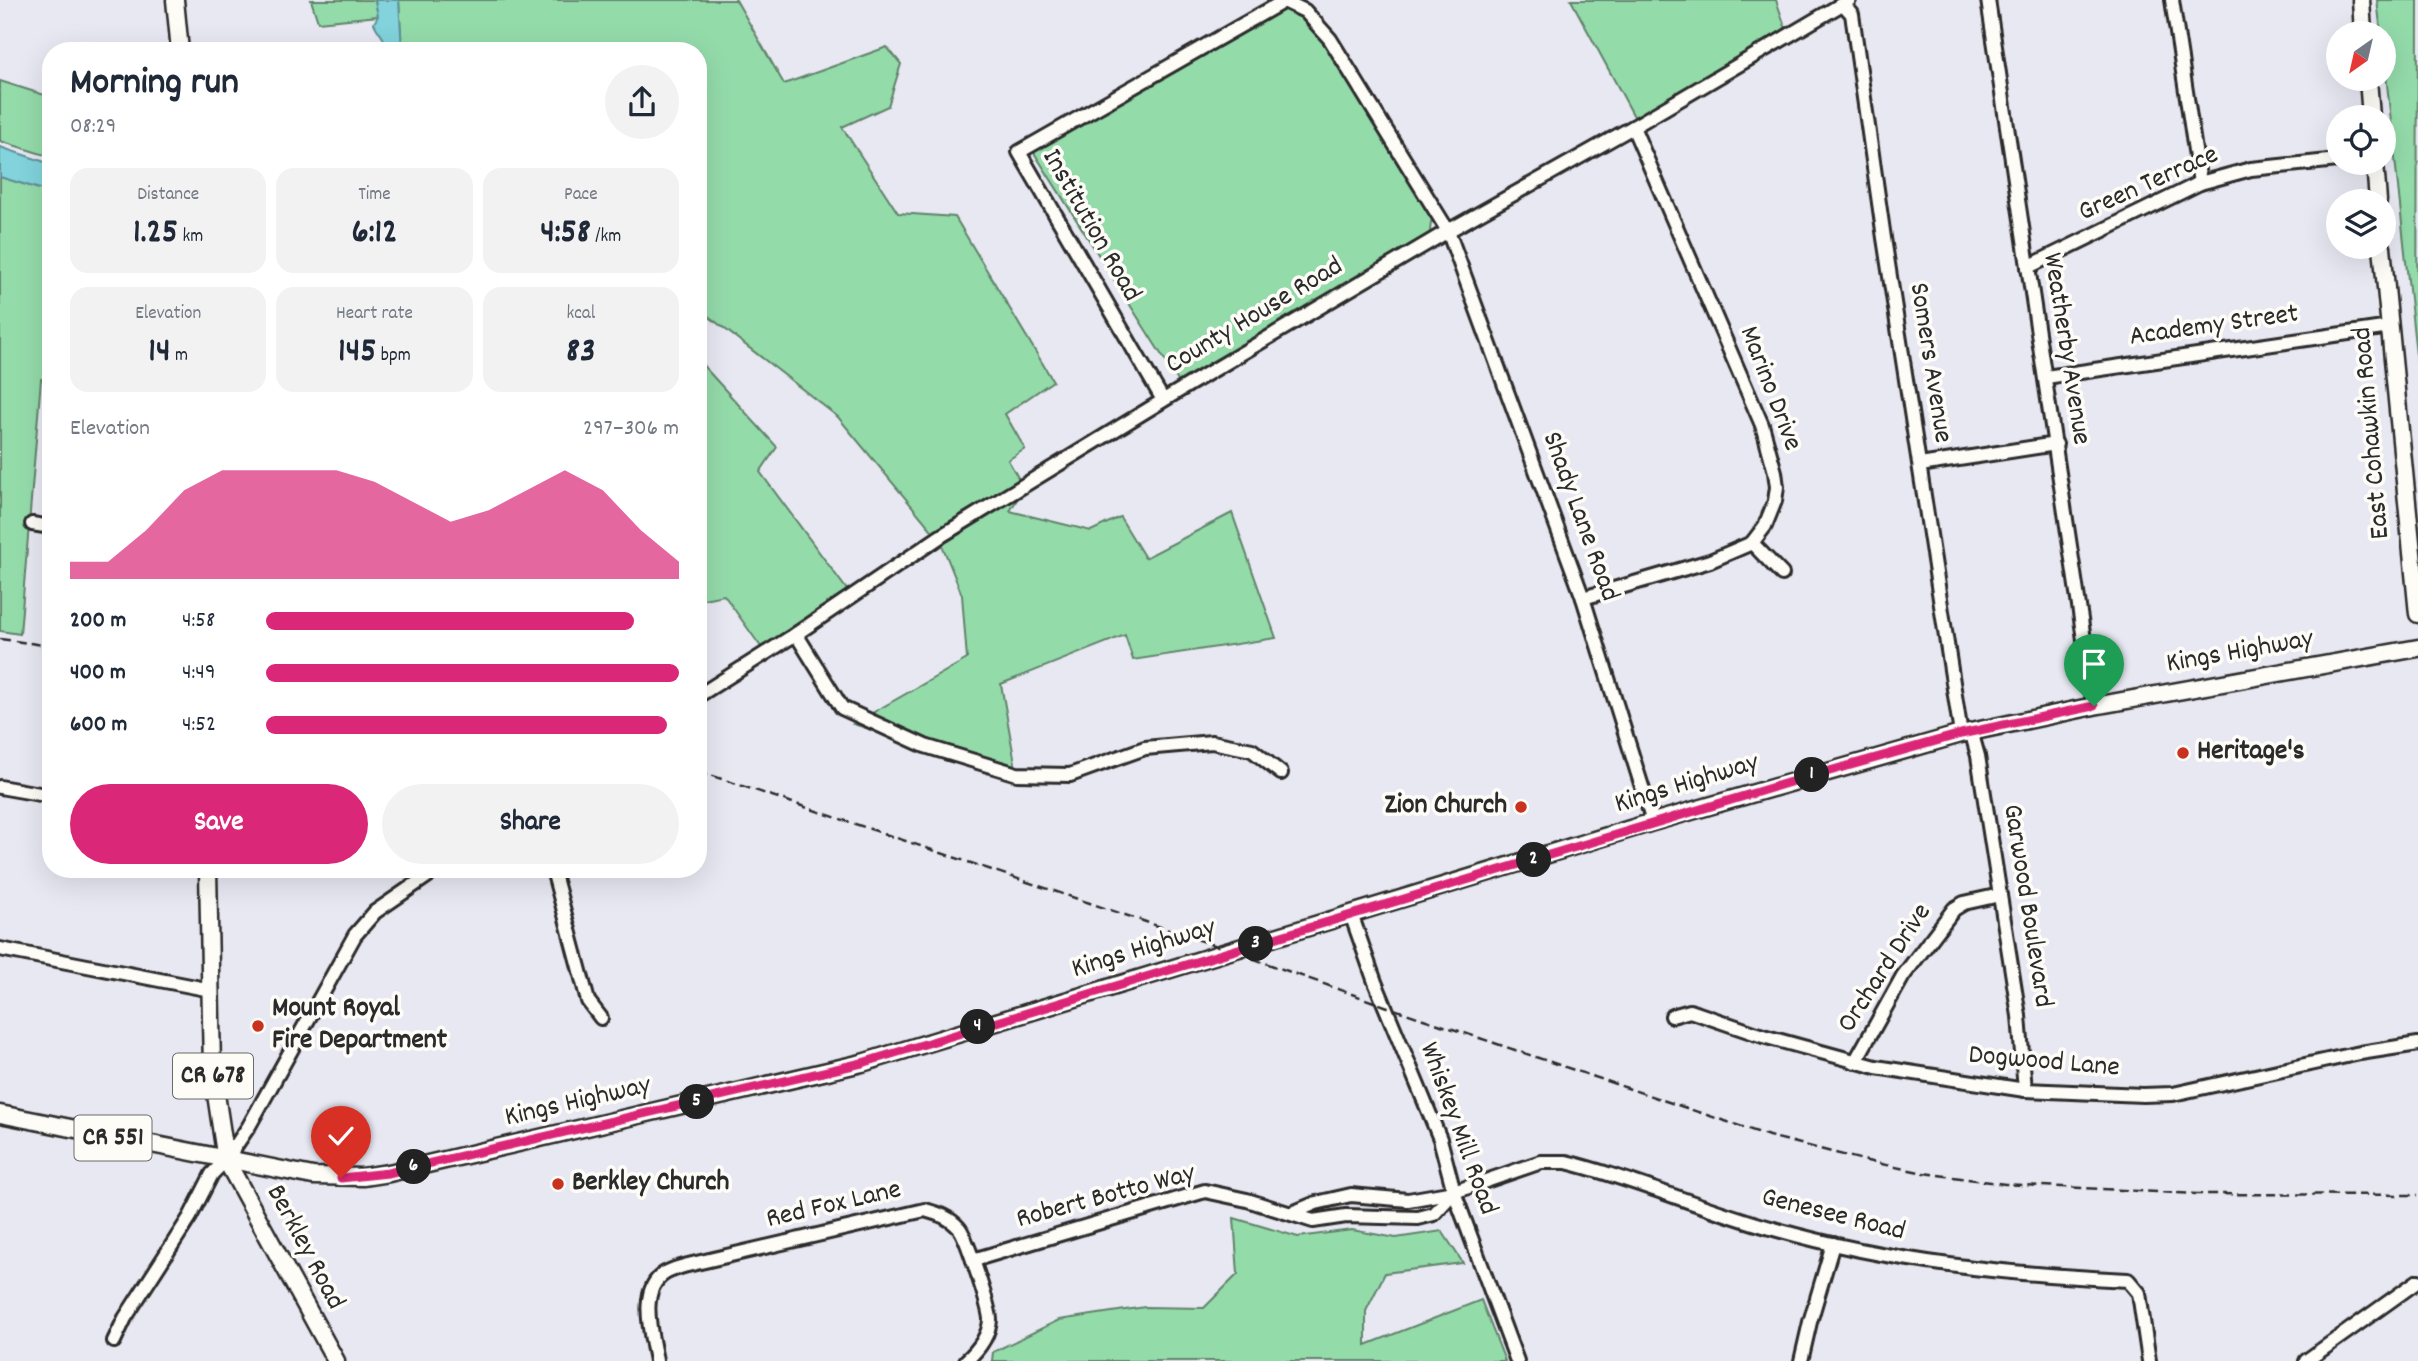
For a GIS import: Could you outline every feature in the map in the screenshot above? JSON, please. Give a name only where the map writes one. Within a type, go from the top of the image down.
[{"type":"main road","points":[[175,0],[179,42]]},
{"type":"main road","points":[[2361,0],[2362,21]]},
{"type":"main road","name":"East Cohawkin Road","points":[[2383,259],[2418,614]]},
{"type":"main road","name":"Kings Highway","points":[[0,1114],[327,1178],[388,1173],[862,1063],[1653,822],[1966,732],[2094,706],[2418,648]]},
{"type":"main road","name":"CR 678","points":[[208,878],[212,1069],[226,1160]]},
{"type":"main road","name":"Berkley Road","points":[[226,1160],[335,1361]]},
{"type":"street","name":"Weatherby Avenue","points":[[1987,0],[2094,706]]},
{"type":"street","points":[[2172,0],[2200,183]]},
{"type":"street","name":"Institution Road","points":[[1163,400],[1019,152],[1284,1],[1306,12],[1330,38],[1448,231]]},
{"type":"street","name":"County House Road","points":[[707,690],[942,536],[1163,400],[1448,231],[1633,127],[1846,2]]},
{"type":"street","name":"Somers Avenue","points":[[1846,2],[1852,14],[1884,238],[1966,732]]},
{"type":"street","name":"Marino Drive","points":[[1633,127],[1762,425],[1777,487],[1775,501],[1765,526],[1752,543]]},
{"type":"street","name":"Green Terrace","points":[[2028,267],[2200,183],[2251,169],[2326,161]]},
{"type":"street","name":"Shady Lane Road","points":[[1448,231],[1583,598],[1653,822]]},
{"type":"street","name":"Academy Street","points":[[2046,377],[2390,327]]},
{"type":"street","points":[[1920,464],[2056,444]]},
{"type":"street","points":[[32,524],[42,526]]},
{"type":"street","points":[[1583,598],[1710,561],[1752,543],[1782,575]]},
{"type":"street","points":[[796,634],[842,708],[925,746],[1017,774],[1070,775],[1145,748],[1212,742],[1251,750],[1281,773]]},
{"type":"street","name":"Garwood Boulevard","points":[[1966,732],[1978,756],[2019,1016],[2025,1090]]},
{"type":"street","points":[[0,787],[42,794]]},
{"type":"street","points":[[114,1342],[125,1318],[190,1217],[212,1174],[226,1160],[249,1126],[355,935],[375,912],[424,878]]},
{"type":"street","points":[[555,878],[588,1001],[601,1018]]},
{"type":"street","name":"Orchard Drive","points":[[1855,1062],[1903,976],[1954,909],[1964,903],[2000,895]]},
{"type":"street","name":"Whiskey Mill Road","points":[[1351,914],[1379,992],[1440,1139],[1454,1192],[1517,1361]]},
{"type":"street","points":[[0,949],[211,990]]},
{"type":"street","name":"Dogwood Lane","points":[[1672,1016],[1690,1011],[1763,1036],[1855,1062],[1935,1078],[2025,1090],[2143,1095],[2172,1094],[2360,1053],[2418,1044]]},
{"type":"street","name":"Genesee Road","points":[[1454,1192],[1541,1162],[1566,1162],[1773,1229],[1833,1244],[1950,1267],[2128,1280],[2139,1293],[2149,1361]]},
{"type":"street","name":"Robert Botto Way","points":[[973,1260],[1205,1191],[1313,1221],[1346,1216],[1418,1218],[1434,1214],[1454,1192]]},
{"type":"street","points":[[1292,1213],[1316,1203],[1351,1195],[1408,1200],[1454,1192]]},
{"type":"street","name":"Red Fox Lane","points":[[656,1361],[647,1310],[657,1281],[665,1273],[692,1264],[925,1210],[947,1217],[961,1230],[973,1260],[990,1319],[981,1344],[966,1361]]},
{"type":"street","points":[[1801,1361],[1833,1244]]},
{"type":"street","points":[[2306,1361],[2418,1281]]},
{"type":"green space","points":[[311,0],[375,0],[378,16],[318,22]]},
{"type":"green space","points":[[399,0],[736,0],[784,84],[887,47],[901,64],[888,106],[842,127],[898,213],[955,217],[1053,381],[1005,414],[1025,449],[1008,460],[1024,488],[1010,511],[1091,531],[1120,517],[1145,558],[1232,513],[1276,638],[1133,660],[1125,635],[1001,684],[1017,774],[853,724],[967,659],[962,595],[940,540],[838,417],[707,315],[707,42],[401,42]]},
{"type":"green space","points":[[1571,0],[1776,0],[1788,35],[1637,122]]},
{"type":"green space","points":[[2377,0],[2418,0],[2417,364],[2396,168],[2396,105],[2389,105],[2388,91],[2396,91],[2396,21],[2380,21]]},
{"type":"green space","points":[[1288,5],[1330,44],[1436,219],[1431,222],[1429,241],[1183,389],[1033,151]]},
{"type":"green space","points":[[0,81],[42,94],[42,154],[0,141]]},
{"type":"green space","points":[[0,177],[42,190],[42,379],[20,634],[0,631]]},
{"type":"green space","points":[[707,370],[777,447],[760,472],[853,598],[766,654],[724,595],[707,598]]},
{"type":"green space","points":[[1234,1218],[1298,1237],[1352,1230],[1396,1238],[1442,1231],[1463,1263],[1385,1273],[1366,1311],[1366,1345],[1481,1300],[1505,1361],[992,1361],[993,1352],[1059,1320],[1145,1307],[1204,1308],[1238,1274]]},
{"type":"water","points":[[375,0],[399,0],[401,42],[384,42],[374,23],[378,16]]},
{"type":"water","points":[[0,147],[42,161],[42,190],[0,177]]},
{"type":"railway","points":[[0,639],[42,645]]},
{"type":"railway","points":[[707,774],[1769,1136],[1867,1161],[1924,1173],[2005,1184],[2197,1194],[2418,1195]]},
{"type":"place","name":"Heritage's","points":[[2183,753]]},
{"type":"place","name":"Zion Church","points":[[1521,807]]},
{"type":"place","name":"Mount Royal Fire Department","points":[[258,1026]]},
{"type":"place","name":"Berkley Church","points":[[558,1184]]},
{"type":"route","points":[[341,1178],[388,1173],[862,1063],[1787,783],[1961,734],[2094,706]]}]
